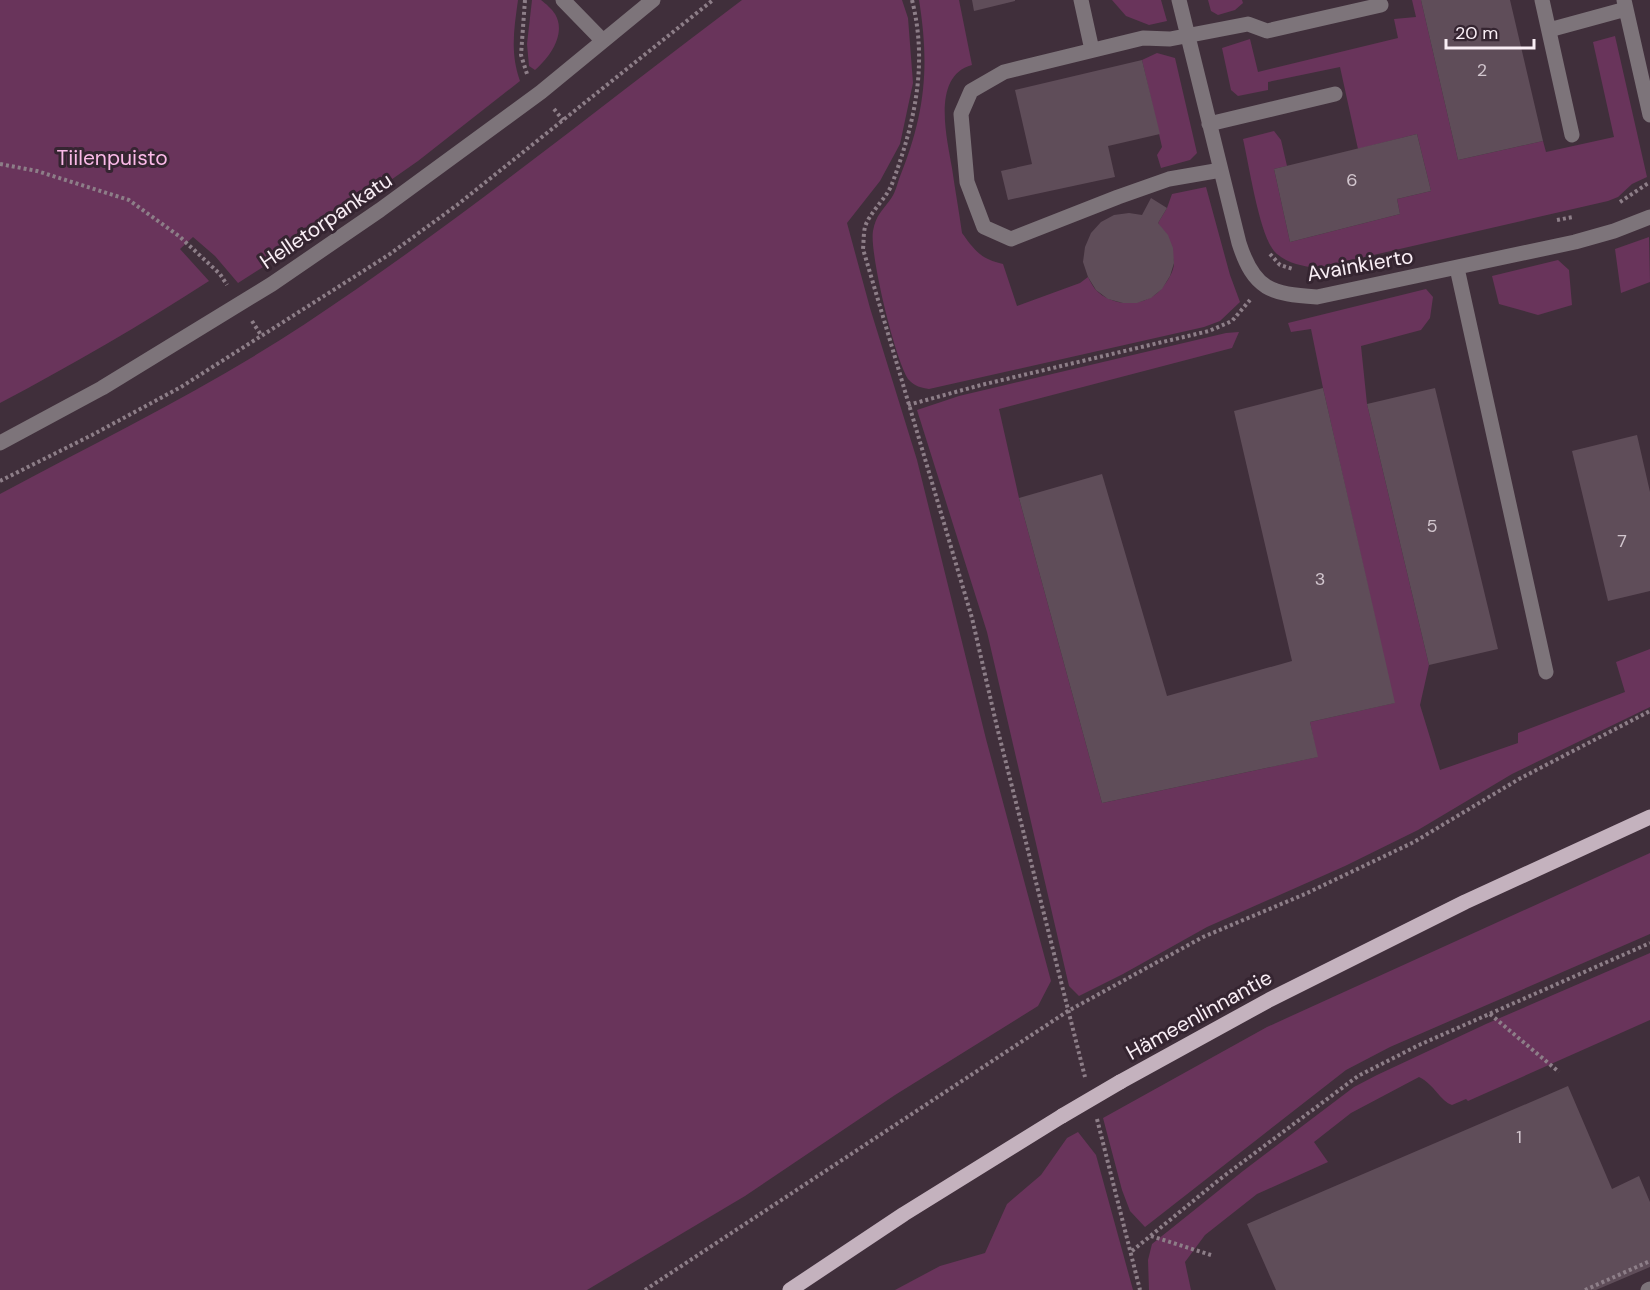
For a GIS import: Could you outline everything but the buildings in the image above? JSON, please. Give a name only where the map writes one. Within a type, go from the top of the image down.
[{"type":"main road","name":"Hämeenlinnantie","points":[[790,1290],[904,1214],[1062,1116],[1269,1000],[1465,902],[1650,817]]},
{"type":"street","points":[[563,0],[602,40]]},
{"type":"street","name":"Helletorpankatu","points":[[0,443],[102,388],[240,303],[380,210],[541,92],[653,0]]},
{"type":"street","points":[[1081,0],[1092,50]]},
{"type":"street","points":[[1179,0],[1245,263],[1263,286]]},
{"type":"street","points":[[1542,0],[1572,135]]},
{"type":"street","points":[[1549,30],[1625,4],[1650,116]]},
{"type":"street","points":[[1221,170],[1169,179],[1011,239],[984,227],[967,182],[961,114],[971,91],[1004,72],[1143,38],[1170,39],[1248,24],[1267,31],[1381,5]]},
{"type":"street","points":[[1209,124],[1335,94]]},
{"type":"street","name":"Avainkierto","points":[[1263,286],[1289,295],[1317,297],[1575,242],[1614,231],[1650,217]]},
{"type":"street","points":[[1457,268],[1546,672]]},
{"type":"path","points":[[525,0],[521,55],[527,74],[563,120]]},
{"type":"path","points":[[0,481],[181,387],[400,247],[458,205],[713,0]]},
{"type":"path","points":[[912,0],[917,20],[920,74],[915,107],[891,186],[866,224],[863,249],[972,618],[1086,1081]]},
{"type":"path","points":[[0,164],[37,171],[129,200],[179,236],[220,274],[261,335]]},
{"type":"path","points":[[1613,205],[1650,182]]},
{"type":"path","points":[[1548,222],[1581,215]]},
{"type":"path","points":[[1269,253],[1280,265],[1301,272]]},
{"type":"path","points":[[908,405],[981,385],[1209,331],[1232,321],[1280,265]]},
{"type":"path","points":[[645,1290],[1068,1011],[1203,937],[1305,894],[1414,842],[1519,779],[1650,711]]},
{"type":"path","points":[[1132,1251],[1220,1179],[1358,1076],[1419,1045],[1650,943]]},
{"type":"path","points":[[1490,1014],[1559,1072]]},
{"type":"path","points":[[1095,1115],[1132,1251],[1140,1290]]},
{"type":"path","points":[[1150,1236],[1211,1255]]},
{"type":"path","points":[[1585,1290],[1650,1262]]},
{"type":"green space","name":"Tiilenpuisto","points":[[0,0],[518,0],[514,51],[520,81],[418,161],[298,245],[238,283],[215,256],[193,237],[180,249],[209,281],[106,344],[0,403]]},
{"type":"green space","points":[[532,0],[541,0],[552,10],[559,30],[551,52],[535,70],[529,66],[527,44]]},
{"type":"green space","points":[[742,0],[902,0],[908,18],[913,83],[900,144],[880,181],[847,223],[870,308],[917,460],[986,739],[1051,981],[1038,1006],[895,1095],[745,1196],[587,1290],[0,1290],[0,494],[231,370],[305,324],[417,247]]},
{"type":"green space","points":[[919,0],[959,0],[972,65],[959,71],[951,82],[946,95],[945,125],[962,233],[979,253],[989,260],[1003,264],[1017,306],[1080,283],[1088,277],[1095,289],[1111,300],[1131,303],[1150,298],[1167,282],[1174,266],[1172,254],[1158,223],[1172,194],[1206,187],[1230,275],[1240,302],[1220,321],[1204,327],[929,389],[911,382],[897,353],[891,331],[875,261],[873,231],[878,217],[896,190],[920,112],[924,48]]},
{"type":"green space","points":[[1112,0],[1161,0],[1167,21],[1149,25],[1126,16]]},
{"type":"green space","points":[[1208,0],[1242,0],[1243,3],[1235,10],[1218,15],[1211,11]]},
{"type":"green space","points":[[1412,0],[1421,0],[1458,160],[1543,141],[1546,152],[1614,137],[1593,42],[1615,36],[1647,177],[1632,184],[1618,197],[1608,201],[1317,268],[1294,263],[1278,255],[1264,230],[1243,139],[1274,131],[1281,140],[1287,166],[1274,169],[1290,242],[1400,214],[1397,199],[1431,191],[1417,134],[1358,149],[1340,67],[1268,82],[1268,90],[1238,96],[1231,90],[1222,48],[1250,39],[1258,72],[1398,38],[1394,19],[1416,17]]},
{"type":"green space","points":[[1157,53],[1175,58],[1197,153],[1190,160],[1161,168],[1157,155],[1162,147],[1142,60]]},
{"type":"green space","points":[[1649,237],[1650,282],[1621,293],[1615,249]]},
{"type":"green space","points":[[1558,260],[1569,270],[1572,305],[1538,315],[1499,304],[1492,276]]},
{"type":"green space","points":[[1426,289],[1433,297],[1430,318],[1421,330],[1361,346],[1367,404],[1429,665],[1420,705],[1440,770],[1518,743],[1518,733],[1625,692],[1616,662],[1650,649],[1650,707],[1512,774],[1418,830],[1345,866],[1207,927],[1079,996],[1069,986],[987,632],[917,410],[959,396],[1226,333],[1239,332],[1232,348],[999,409],[1019,498],[1102,803],[1317,757],[1310,722],[1394,703],[1311,329],[1291,332],[1288,323]]},
{"type":"green space","points":[[1650,853],[1650,934],[1390,1047],[1346,1070],[1145,1227],[1130,1211],[1122,1190],[1103,1118],[1267,1027]]},
{"type":"green space","points":[[1650,953],[1650,1020],[1468,1101],[1466,1099],[1452,1105],[1419,1077],[1351,1113],[1314,1142],[1328,1162],[1257,1194],[1205,1235],[1185,1262],[1191,1290],[1149,1290],[1148,1260],[1152,1244],[1354,1087],[1486,1024]]},
{"type":"green space","points":[[1078,1132],[1096,1155],[1133,1290],[895,1290],[940,1266],[985,1253],[1007,1204],[1041,1175],[1067,1138]]}]
